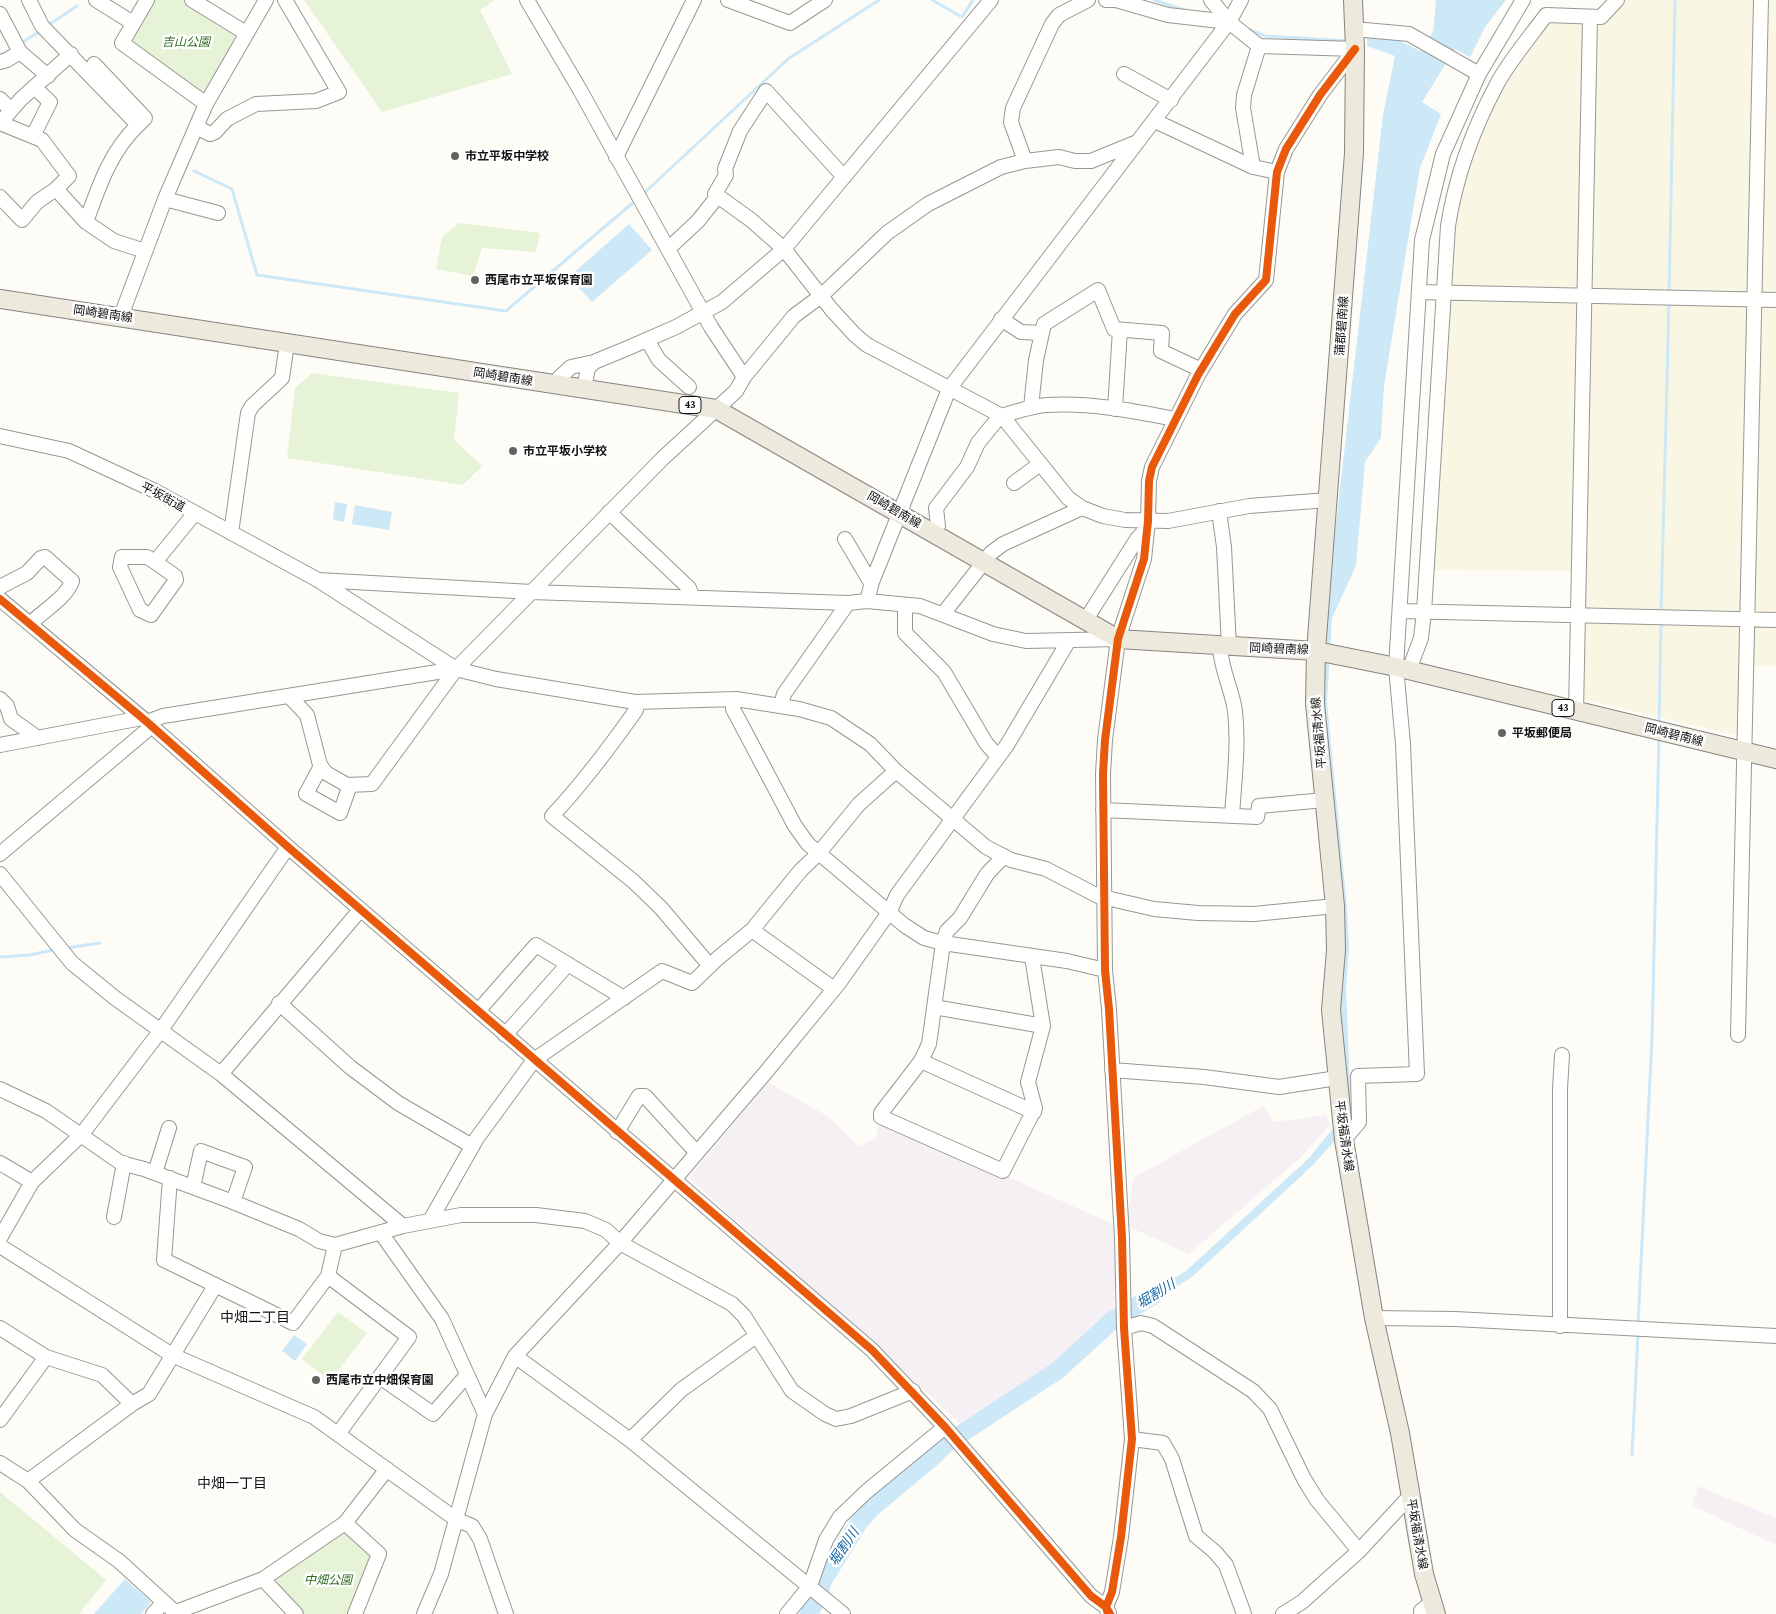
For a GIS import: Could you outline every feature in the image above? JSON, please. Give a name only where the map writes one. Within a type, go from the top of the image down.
[{"type":"main road","name":"蒲郡碧南線","points":[[1321,652],[1328,500],[1354,162],[1355,49],[1353,0]]},
{"type":"main road","name":"岡崎碧南線","points":[[0,299],[121,316],[716,409],[1118,639],[1321,652],[1402,669],[1776,759]]},
{"type":"main road","name":"平坂福清水線","points":[[1321,652],[1315,704],[1335,906],[1336,950],[1331,1010],[1344,1140],[1374,1318],[1400,1432],[1430,1610]]},
{"type":"street","points":[[29,0],[42,26],[70,54],[96,72],[140,122],[123,139],[113,154],[86,222]]},
{"type":"street","points":[[96,0],[133,23]]},
{"type":"street","points":[[147,0],[122,43],[206,104]]},
{"type":"street","points":[[121,316],[165,199],[206,104],[266,0]]},
{"type":"street","points":[[196,127],[210,134],[215,132],[226,119],[256,104],[316,101],[339,92],[285,0]]},
{"type":"street","points":[[527,0],[703,312],[744,377]]},
{"type":"street","points":[[616,157],[694,0]]},
{"type":"street","points":[[728,0],[790,23],[825,0]]},
{"type":"street","points":[[558,385],[560,378],[571,367],[594,362],[647,340],[722,302],[746,283],[784,249],[991,0]]},
{"type":"street","points":[[1025,161],[1011,122],[1013,108],[1052,24],[1059,15],[1088,0]]},
{"type":"street","points":[[1106,0],[1116,0],[1175,16],[1229,22]]},
{"type":"street","points":[[1211,0],[1229,22],[1258,46],[1355,49]]},
{"type":"street","points":[[867,601],[872,583],[931,430],[949,389],[1135,143],[1171,100],[1229,22],[1241,0]]},
{"type":"street","points":[[1344,1140],[1359,1122],[1358,1076],[1417,1074],[1403,744],[1400,611],[1422,240],[1430,198],[1443,154],[1479,74],[1523,0]]},
{"type":"street","points":[[1402,669],[1421,638],[1448,226],[1453,194],[1467,146],[1498,83],[1546,15],[1601,17],[1617,0]]},
{"type":"street","points":[[1738,1035],[1761,0]]},
{"type":"street","points":[[197,1],[246,33]]},
{"type":"street","points":[[0,14],[20,52],[48,76]]},
{"type":"street","points":[[1576,712],[1590,18]]},
{"type":"street","points":[[1354,29],[1409,34],[1479,74]]},
{"type":"street","points":[[1253,167],[1243,108],[1244,95],[1258,46]]},
{"type":"street","points":[[0,600],[147,722],[360,910],[872,1350],[913,1391],[1105,1612],[1112,1592],[1121,1537],[1132,1439],[1124,1328],[1122,1238],[1105,970],[1103,810],[1105,740],[1118,639],[1144,559],[1148,525],[1149,481],[1152,467],[1201,370],[1235,314],[1266,280],[1277,172],[1286,149],[1355,49]]},
{"type":"street","points":[[0,62],[20,52]]},
{"type":"street","points":[[0,197],[22,220],[37,202],[56,189],[69,176],[42,140],[0,123],[11,110],[70,54]]},
{"type":"street","points":[[1124,74],[1171,100]]},
{"type":"street","points":[[33,136],[50,102],[34,88]]},
{"type":"street","points":[[844,177],[766,91],[740,131],[728,159],[726,174],[715,194],[752,220],[784,249],[855,335],[866,345],[1001,416],[1056,487],[1082,508],[1103,516],[1148,525],[1249,506],[1328,500]]},
{"type":"street","points":[[0,99],[11,110]]},
{"type":"street","points":[[1155,121],[1253,167],[1277,172]]},
{"type":"street","points":[[290,697],[307,715],[307,722],[321,766],[326,773],[350,785],[372,784],[456,669],[663,458],[736,391],[744,377],[794,316],[822,296],[887,233],[917,211],[974,179],[1001,167],[1025,161],[1059,157],[1075,162],[1091,161],[1135,143]]},
{"type":"street","points":[[56,189],[86,222],[114,241],[145,251]]},
{"type":"street","points":[[668,249],[698,221],[717,197]]},
{"type":"street","points":[[165,199],[218,213]]},
{"type":"street","points":[[1031,408],[1036,360],[1042,333],[1047,321],[1098,290],[1111,326],[1114,329],[1162,333],[1161,350],[1201,370]]},
{"type":"street","points":[[1419,292],[1776,300]]},
{"type":"street","points":[[1001,319],[1021,332],[1042,333]]},
{"type":"street","points":[[1115,409],[1120,330]]},
{"type":"street","points":[[647,340],[659,360],[688,387]]},
{"type":"street","points":[[231,533],[248,412],[282,378],[287,343]]},
{"type":"street","points":[[584,389],[588,368],[594,362]]},
{"type":"street","points":[[934,533],[938,526],[936,508],[967,467],[978,443],[1001,416],[1031,408],[1062,405],[1115,409],[1175,419]]},
{"type":"street","name":"平坂街道","points":[[0,436],[69,451],[155,491],[318,580],[456,669]]},
{"type":"street","points":[[1014,483],[1040,464]]},
{"type":"street","points":[[943,614],[991,553],[1003,544],[1082,508]]},
{"type":"street","points":[[1219,511],[1224,547],[1225,647],[1223,672],[1234,709],[1237,740],[1232,816]]},
{"type":"street","points":[[609,512],[689,588],[692,596]]},
{"type":"street","points":[[155,562],[195,513]]},
{"type":"street","points":[[1085,621],[1137,538],[1148,525]]},
{"type":"street","points":[[845,539],[872,583]]},
{"type":"street","points":[[0,587],[27,573],[41,558],[45,557],[72,581],[67,594],[48,607],[30,624]]},
{"type":"street","points":[[122,557],[148,557],[155,562],[174,576],[176,580],[151,615],[140,610],[120,567],[122,557]]},
{"type":"street","points":[[318,580],[532,592],[692,596],[848,603],[867,601],[920,606],[1008,638],[1068,642],[1118,639]]},
{"type":"street","points":[[781,706],[784,694],[848,603]]},
{"type":"street","points":[[905,605],[905,633],[944,672],[986,743],[998,757]]},
{"type":"street","points":[[1400,611],[1578,617],[1776,620]]},
{"type":"street","points":[[424,1614],[441,1574],[485,1414],[515,1356],[620,1243],[674,1181],[834,989],[890,911],[898,895],[998,757],[1068,642]]},
{"type":"street","points":[[0,745],[147,722],[163,716],[456,669],[496,679],[638,702],[732,700],[781,706],[831,718],[870,744],[896,771],[986,847],[1023,864],[1046,869],[1104,898],[1154,909],[1198,913],[1254,914],[1335,906]]},
{"type":"street","points":[[0,699],[8,706],[11,719],[38,738]]},
{"type":"street","points":[[732,700],[733,709],[795,826],[818,854],[890,911],[904,925],[924,938],[943,943],[1067,961],[1105,970]]},
{"type":"street","points":[[638,702],[636,710],[581,785],[552,816],[633,881],[661,908],[710,966]]},
{"type":"street","points":[[0,854],[147,722]]},
{"type":"street","points":[[321,766],[306,794],[340,813],[350,785]]},
{"type":"street","points":[[431,1219],[472,1146],[534,1060],[662,971],[692,983],[752,930],[801,870],[818,854],[860,804],[896,771]]},
{"type":"street","points":[[1103,810],[1257,817],[1259,806],[1274,803],[1325,800]]},
{"type":"street","points":[[0,1238],[32,1182],[82,1134],[161,1030],[288,847]]},
{"type":"street","points":[[1004,856],[987,874],[960,918],[947,931],[943,943],[930,1044],[920,1061],[881,1113],[881,1117],[1002,1171],[1035,1108],[1028,1082],[1043,1026],[1032,957]]},
{"type":"street","points":[[0,874],[72,963],[116,998],[221,1074],[403,1226]]},
{"type":"street","points":[[221,1074],[279,1003],[360,910]]},
{"type":"street","points":[[752,930],[834,989]]},
{"type":"street","points":[[478,1011],[536,945],[624,998]]},
{"type":"street","points":[[505,1035],[568,964]]},
{"type":"street","points":[[279,1003],[350,1067],[398,1103],[472,1146]]},
{"type":"street","points":[[934,1007],[1043,1026]]},
{"type":"street","points":[[1560,1326],[1560,1088],[1562,1055]]},
{"type":"street","points":[[920,1061],[1034,1112]]},
{"type":"street","points":[[1112,1070],[1204,1077],[1279,1087],[1337,1078]]},
{"type":"street","points":[[0,1089],[46,1111],[124,1163],[155,1172],[233,1202],[335,1245],[431,1219],[461,1215],[536,1216],[585,1221],[606,1230],[620,1243],[732,1304],[744,1316],[792,1391],[825,1414],[836,1419],[851,1416],[913,1391]]},
{"type":"street","points":[[617,1132],[640,1096],[645,1096],[698,1153]]},
{"type":"street","points":[[155,1172],[169,1128]]},
{"type":"street","points":[[193,1187],[201,1151],[245,1167],[233,1202]]},
{"type":"street","points":[[0,1163],[32,1182]]},
{"type":"street","points":[[114,1217],[124,1163]]},
{"type":"street","points":[[170,1178],[164,1260],[293,1323],[328,1276],[335,1245]]},
{"type":"street","points":[[381,1233],[442,1319],[485,1414]]},
{"type":"street","points":[[0,1246],[172,1355],[314,1417],[457,1520],[472,1526],[480,1539],[506,1614]]},
{"type":"street","points":[[328,1276],[410,1337],[338,1434]]},
{"type":"street","points":[[28,1481],[132,1404],[149,1394],[215,1286]]},
{"type":"street","points":[[1374,1318],[1455,1318],[1560,1326],[1776,1336]]},
{"type":"street","points":[[1124,1328],[1141,1323],[1152,1326],[1253,1391],[1270,1408],[1304,1479],[1313,1493],[1359,1551]]},
{"type":"street","points":[[0,1328],[46,1358],[102,1375],[132,1404]]},
{"type":"street","points":[[630,1440],[681,1390],[756,1336]]},
{"type":"street","points":[[515,1356],[630,1440],[843,1614]]},
{"type":"street","points":[[0,1420],[5,1402],[46,1358]]},
{"type":"street","points":[[380,1377],[433,1414],[467,1375]]},
{"type":"street","points":[[787,1614],[810,1586],[826,1540],[840,1516],[945,1427]]},
{"type":"street","points":[[1132,1439],[1163,1443],[1172,1459],[1196,1536],[1215,1552],[1226,1565],[1244,1614]]},
{"type":"street","points":[[0,1463],[28,1481],[75,1530],[119,1561],[176,1613],[263,1579],[345,1523],[387,1469]]},
{"type":"street","points":[[1283,1614],[1302,1602],[1359,1551],[1410,1496]]},
{"type":"street","points":[[345,1523],[379,1554],[355,1614]]},
{"type":"street","points":[[263,1579],[296,1614]]},
{"type":"street","points":[[153,1614],[164,1602]]},
{"type":"shaded area","points":[[1628,0],[1776,0],[1776,666],[1739,666],[1738,736],[1582,699],[1586,571],[1432,570],[1451,227],[1472,147],[1501,88],[1549,19],[1604,21]]},
{"type":"shaded area","points":[[768,1082],[827,1116],[859,1146],[875,1139],[880,1119],[1117,1226],[1114,1309],[1048,1369],[986,1407],[962,1425],[689,1178]]},
{"type":"shaded area","points":[[1263,1106],[1274,1122],[1326,1115],[1330,1125],[1301,1157],[1189,1254],[1127,1226],[1133,1178]]},
{"type":"shaded area","points":[[1698,1486],[1776,1518],[1776,1545],[1693,1506]]},
{"type":"green space","name":"吉山公園","points":[[153,0],[185,0],[236,32],[236,36],[204,96],[128,44]]},
{"type":"green space","points":[[304,0],[495,0],[480,10],[512,74],[382,112]]},
{"type":"green space","points":[[459,223],[540,233],[536,252],[482,248],[473,276],[436,269],[442,237]]},
{"type":"green space","points":[[312,373],[459,393],[454,440],[482,466],[463,485],[287,458],[295,388]]},
{"type":"green space","points":[[338,1312],[367,1333],[330,1381],[302,1359]]},
{"type":"green space","points":[[0,1492],[106,1580],[79,1614],[0,1614]]},
{"type":"green space","name":"中畑公園","points":[[344,1529],[373,1555],[350,1614],[303,1614],[271,1580]]},
{"type":"water","points":[[1436,0],[1506,0],[1485,27],[1470,57],[1455,49],[1422,102],[1441,114],[1420,168],[1384,386],[1381,438],[1365,462],[1356,566],[1332,618],[1327,702],[1347,908],[1349,947],[1346,989],[1351,1114],[1337,1138],[1313,1165],[1192,1277],[1133,1313],[1131,1304],[1186,1271],[1308,1159],[1335,1126],[1320,701],[1324,627],[1383,115],[1395,56],[1367,46],[1367,36],[1400,41],[1434,58],[1445,43],[1433,35]]},
{"type":"water","points":[[629,224],[652,250],[592,302],[569,277]]},
{"type":"water","points":[[335,502],[347,504],[344,522],[333,520]]},
{"type":"water","points":[[355,505],[392,512],[389,530],[352,524]]},
{"type":"water","points":[[294,1335],[307,1344],[295,1361],[282,1351]]},
{"type":"water","points":[[125,1579],[151,1602],[141,1614],[94,1614]]},
{"type":"waterway","points":[[643,194],[788,59],[879,0]]},
{"type":"waterway","points":[[932,0],[962,17],[973,0]]},
{"type":"waterway","points":[[1154,0],[1187,11]]},
{"type":"waterway","points":[[1422,65],[1441,36],[1471,0]]},
{"type":"waterway","points":[[1669,295],[1675,0]]},
{"type":"waterway","points":[[47,26],[77,6]]},
{"type":"waterway","points":[[1248,29],[1265,36],[1350,41]]},
{"type":"waterway","points":[[20,44],[40,31]]},
{"type":"waterway","points":[[1,55],[13,48]]},
{"type":"waterway","points":[[194,171],[232,189],[257,275],[506,311],[636,200]]},
{"type":"waterway","points":[[1661,615],[1669,301]]},
{"type":"waterway","points":[[1659,725],[1661,621]]},
{"type":"waterway","points":[[1638,1324],[1652,1038],[1659,736]]},
{"type":"waterway","points":[[66,948],[100,943]]},
{"type":"waterway","points":[[0,957],[30,955],[57,949]]},
{"type":"waterway","name":"堀割川","points":[[809,1614],[820,1594],[822,1582],[860,1521],[873,1507],[947,1443],[1057,1371],[1114,1319],[1153,1296]]},
{"type":"waterway","points":[[1632,1455],[1638,1333]]},
{"type":"cycle path","points":[[1108,1614],[1106,1607],[1112,1592],[1121,1537],[1132,1439],[1124,1328],[1122,1238],[1109,1009],[1105,970],[1103,774],[1105,740],[1118,639],[1144,559],[1148,521],[1149,481],[1152,467],[1198,375],[1235,314],[1266,280],[1277,172],[1286,149],[1320,95],[1355,49]]},
{"type":"cycle path","points":[[0,599],[147,722],[288,847],[872,1350],[945,1427],[1091,1596],[1106,1607],[1110,1614]]},
{"type":"place","name":"市立平坂中学校","points":[[455,156]]},
{"type":"place","name":"西尾市立平坂保育園","points":[[475,280]]},
{"type":"place","name":"市立平坂小学校","points":[[513,451]]},
{"type":"place","name":"平坂郵便局","points":[[1502,733]]},
{"type":"place","name":"西尾市立中畑保育園","points":[[316,1380]]},
{"type":"district","name":"中畑二丁目","points":[[255,1318]]},
{"type":"district","name":"中畑一丁目","points":[[232,1484]]}]
